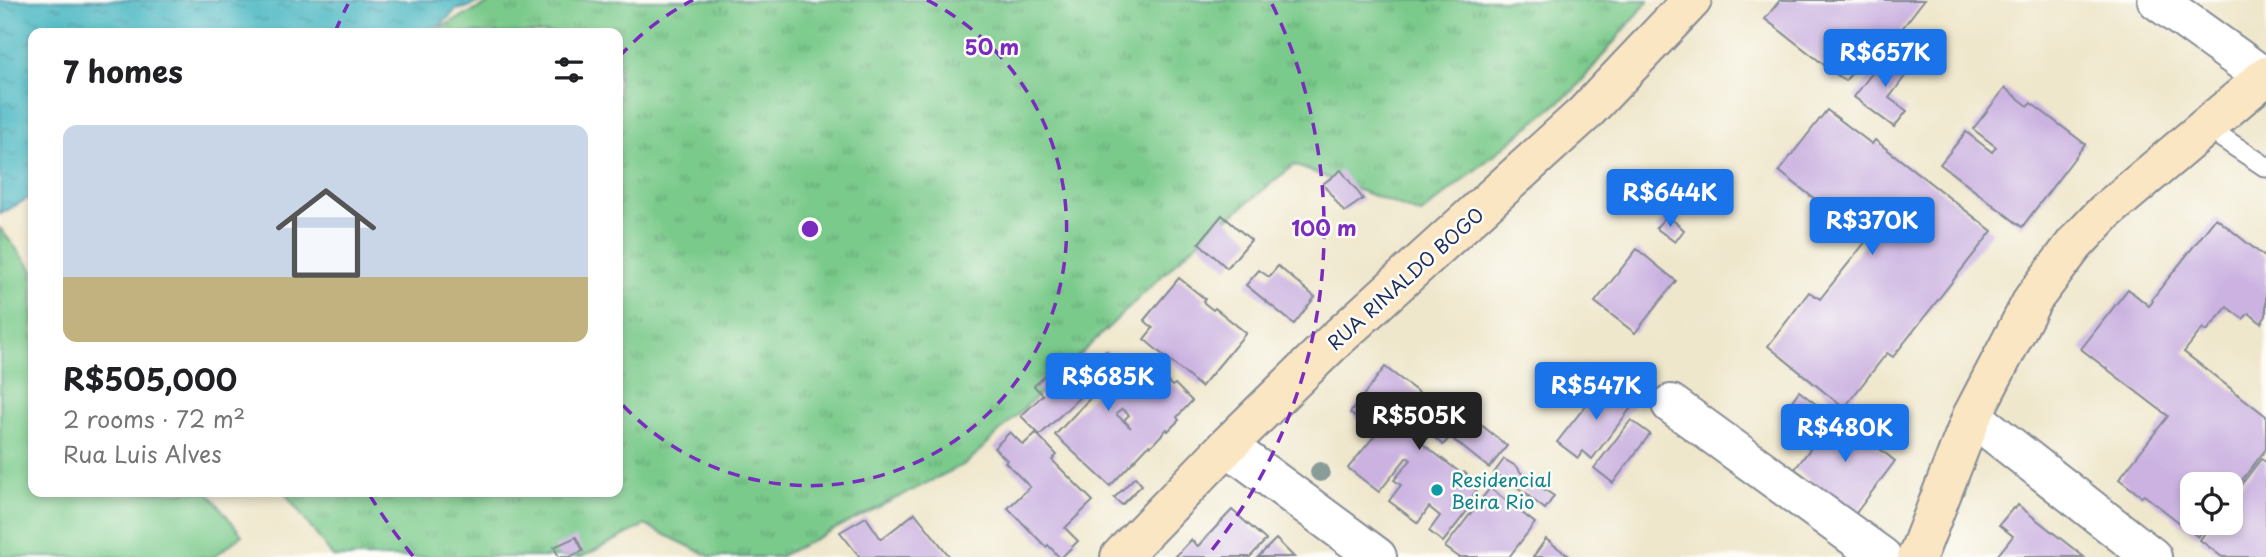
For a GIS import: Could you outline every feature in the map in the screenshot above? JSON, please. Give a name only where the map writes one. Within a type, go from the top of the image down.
[{"type":"main road","name":"RUA RINALDO BOGO","points":[[1120,557],[1330,345],[1585,113],[1692,0]]},
{"type":"main road","points":[[1917,557],[1972,416],[2033,299],[2074,245],[2105,212],[2265,77]]},
{"type":"street","points":[[2157,0],[2265,77]]},
{"type":"street","points":[[1671,404],[1882,557]]},
{"type":"street","points":[[1972,416],[2152,557]]},
{"type":"street","points":[[1227,446],[1377,557]]},
{"type":"lane","points":[[2206,127],[2266,167]]},
{"type":"green space","points":[[496,0],[1649,0],[1575,89],[1421,214],[1294,165],[1189,250],[967,463],[779,557],[711,557],[645,525],[582,557],[333,557],[288,497],[623,497],[623,28],[439,28]]},
{"type":"green space","points":[[0,228],[28,264],[28,497],[212,497],[242,535],[214,557],[0,557]]},
{"type":"water","points":[[0,0],[483,0],[456,10],[442,24],[431,28],[28,28],[28,199],[0,214]]},
{"type":"building","points":[[1780,0],[1924,0],[1890,44],[1887,41],[1866,67],[1857,67],[1845,81],[1765,19]]},
{"type":"building","points":[[1889,51],[1911,68],[1889,98],[1907,111],[1894,127],[1854,97]]},
{"type":"building","points":[[2005,88],[2028,106],[2031,103],[2085,144],[2022,227],[1940,164],[1966,132],[1992,152],[1996,147],[1973,129]]},
{"type":"building","points":[[1827,110],[1872,144],[1875,140],[1992,231],[1893,357],[1887,353],[1844,408],[1768,346],[1809,292],[1820,299],[1867,240],[1779,171]]},
{"type":"building","points":[[1341,170],[1363,199],[1344,212],[1323,184]]},
{"type":"building","points":[[1222,215],[1251,240],[1227,268],[1199,243]]},
{"type":"building","points":[[1667,215],[1684,230],[1675,242],[1656,228]]},
{"type":"building","points":[[2216,218],[2266,258],[2266,316],[2261,323],[2249,313],[2243,319],[2227,307],[2207,331],[2203,328],[2184,352],[2266,416],[2266,449],[2243,479],[2243,472],[2180,472],[2180,523],[2119,479],[2168,416],[2081,349],[2128,289],[2149,306]]},
{"type":"building","points":[[1637,249],[1676,281],[1635,333],[1595,302]]},
{"type":"building","points":[[1278,266],[1315,297],[1294,324],[1246,285],[1259,270],[1269,277]]},
{"type":"building","points":[[1179,278],[1205,299],[1203,302],[1213,310],[1215,308],[1246,333],[1201,387],[1144,339],[1153,328],[1144,320]]},
{"type":"building","points":[[1106,351],[1135,380],[1137,378],[1142,383],[1155,369],[1192,401],[1177,417],[1179,420],[1149,445],[1110,486],[1055,435],[1095,393],[1089,388],[1040,435],[1021,416],[1043,395],[1034,386],[1059,362],[1079,378]],"holes":[[[1122,409],[1129,415],[1124,420],[1131,428],[1116,414]]]},
{"type":"building","points":[[1385,367],[1460,424],[1468,414],[1507,446],[1489,468],[1450,437],[1443,445],[1430,434],[1423,444],[1480,485],[1473,495],[1477,498],[1443,542],[1429,531],[1440,516],[1429,507],[1418,523],[1389,501],[1401,485],[1394,480],[1411,460],[1407,457],[1379,492],[1348,468],[1376,434],[1350,413]]},
{"type":"building","points":[[1605,381],[1634,404],[1592,459],[1583,451],[1578,458],[1557,442]]},
{"type":"building","points":[[1799,391],[1826,412],[1813,429],[1786,409]]},
{"type":"building","points":[[1838,412],[1878,441],[1875,445],[1895,461],[1853,517],[1795,469]]},
{"type":"building","points":[[1631,420],[1650,434],[1613,483],[1594,468]]},
{"type":"building","points":[[1010,432],[1023,445],[1036,433],[1057,455],[1052,460],[1093,501],[1065,528],[1078,541],[1062,557],[1048,545],[1046,547],[1008,508],[1030,487],[994,448]]},
{"type":"building","points":[[1504,459],[1554,496],[1545,509],[1529,495],[1494,473]]},
{"type":"building","points":[[2261,459],[2266,462],[2266,557],[2222,557],[2200,540],[2204,535],[2243,535],[2243,482]]},
{"type":"building","points":[[1135,477],[1142,485],[1122,505],[1114,498]]},
{"type":"building","points":[[1490,488],[1535,523],[1509,557],[1459,557],[1445,547]]},
{"type":"building","points":[[2018,505],[2084,557],[2000,557],[1998,555],[2013,536],[1999,525]]},
{"type":"building","points":[[1232,510],[1266,540],[1250,557],[1175,557],[1191,540],[1198,546]]},
{"type":"building","points":[[915,513],[950,557],[860,557],[840,532],[866,517],[881,539]]},
{"type":"building","points":[[576,537],[583,551],[570,557],[559,557],[554,547]]},
{"type":"building","points":[[1276,539],[1294,557],[1258,557]]},
{"type":"building","points":[[1546,539],[1562,551],[1571,557],[1533,557]]},
{"type":"place","name":"Residencial Beira Rio","points":[[1437,490]]}]
